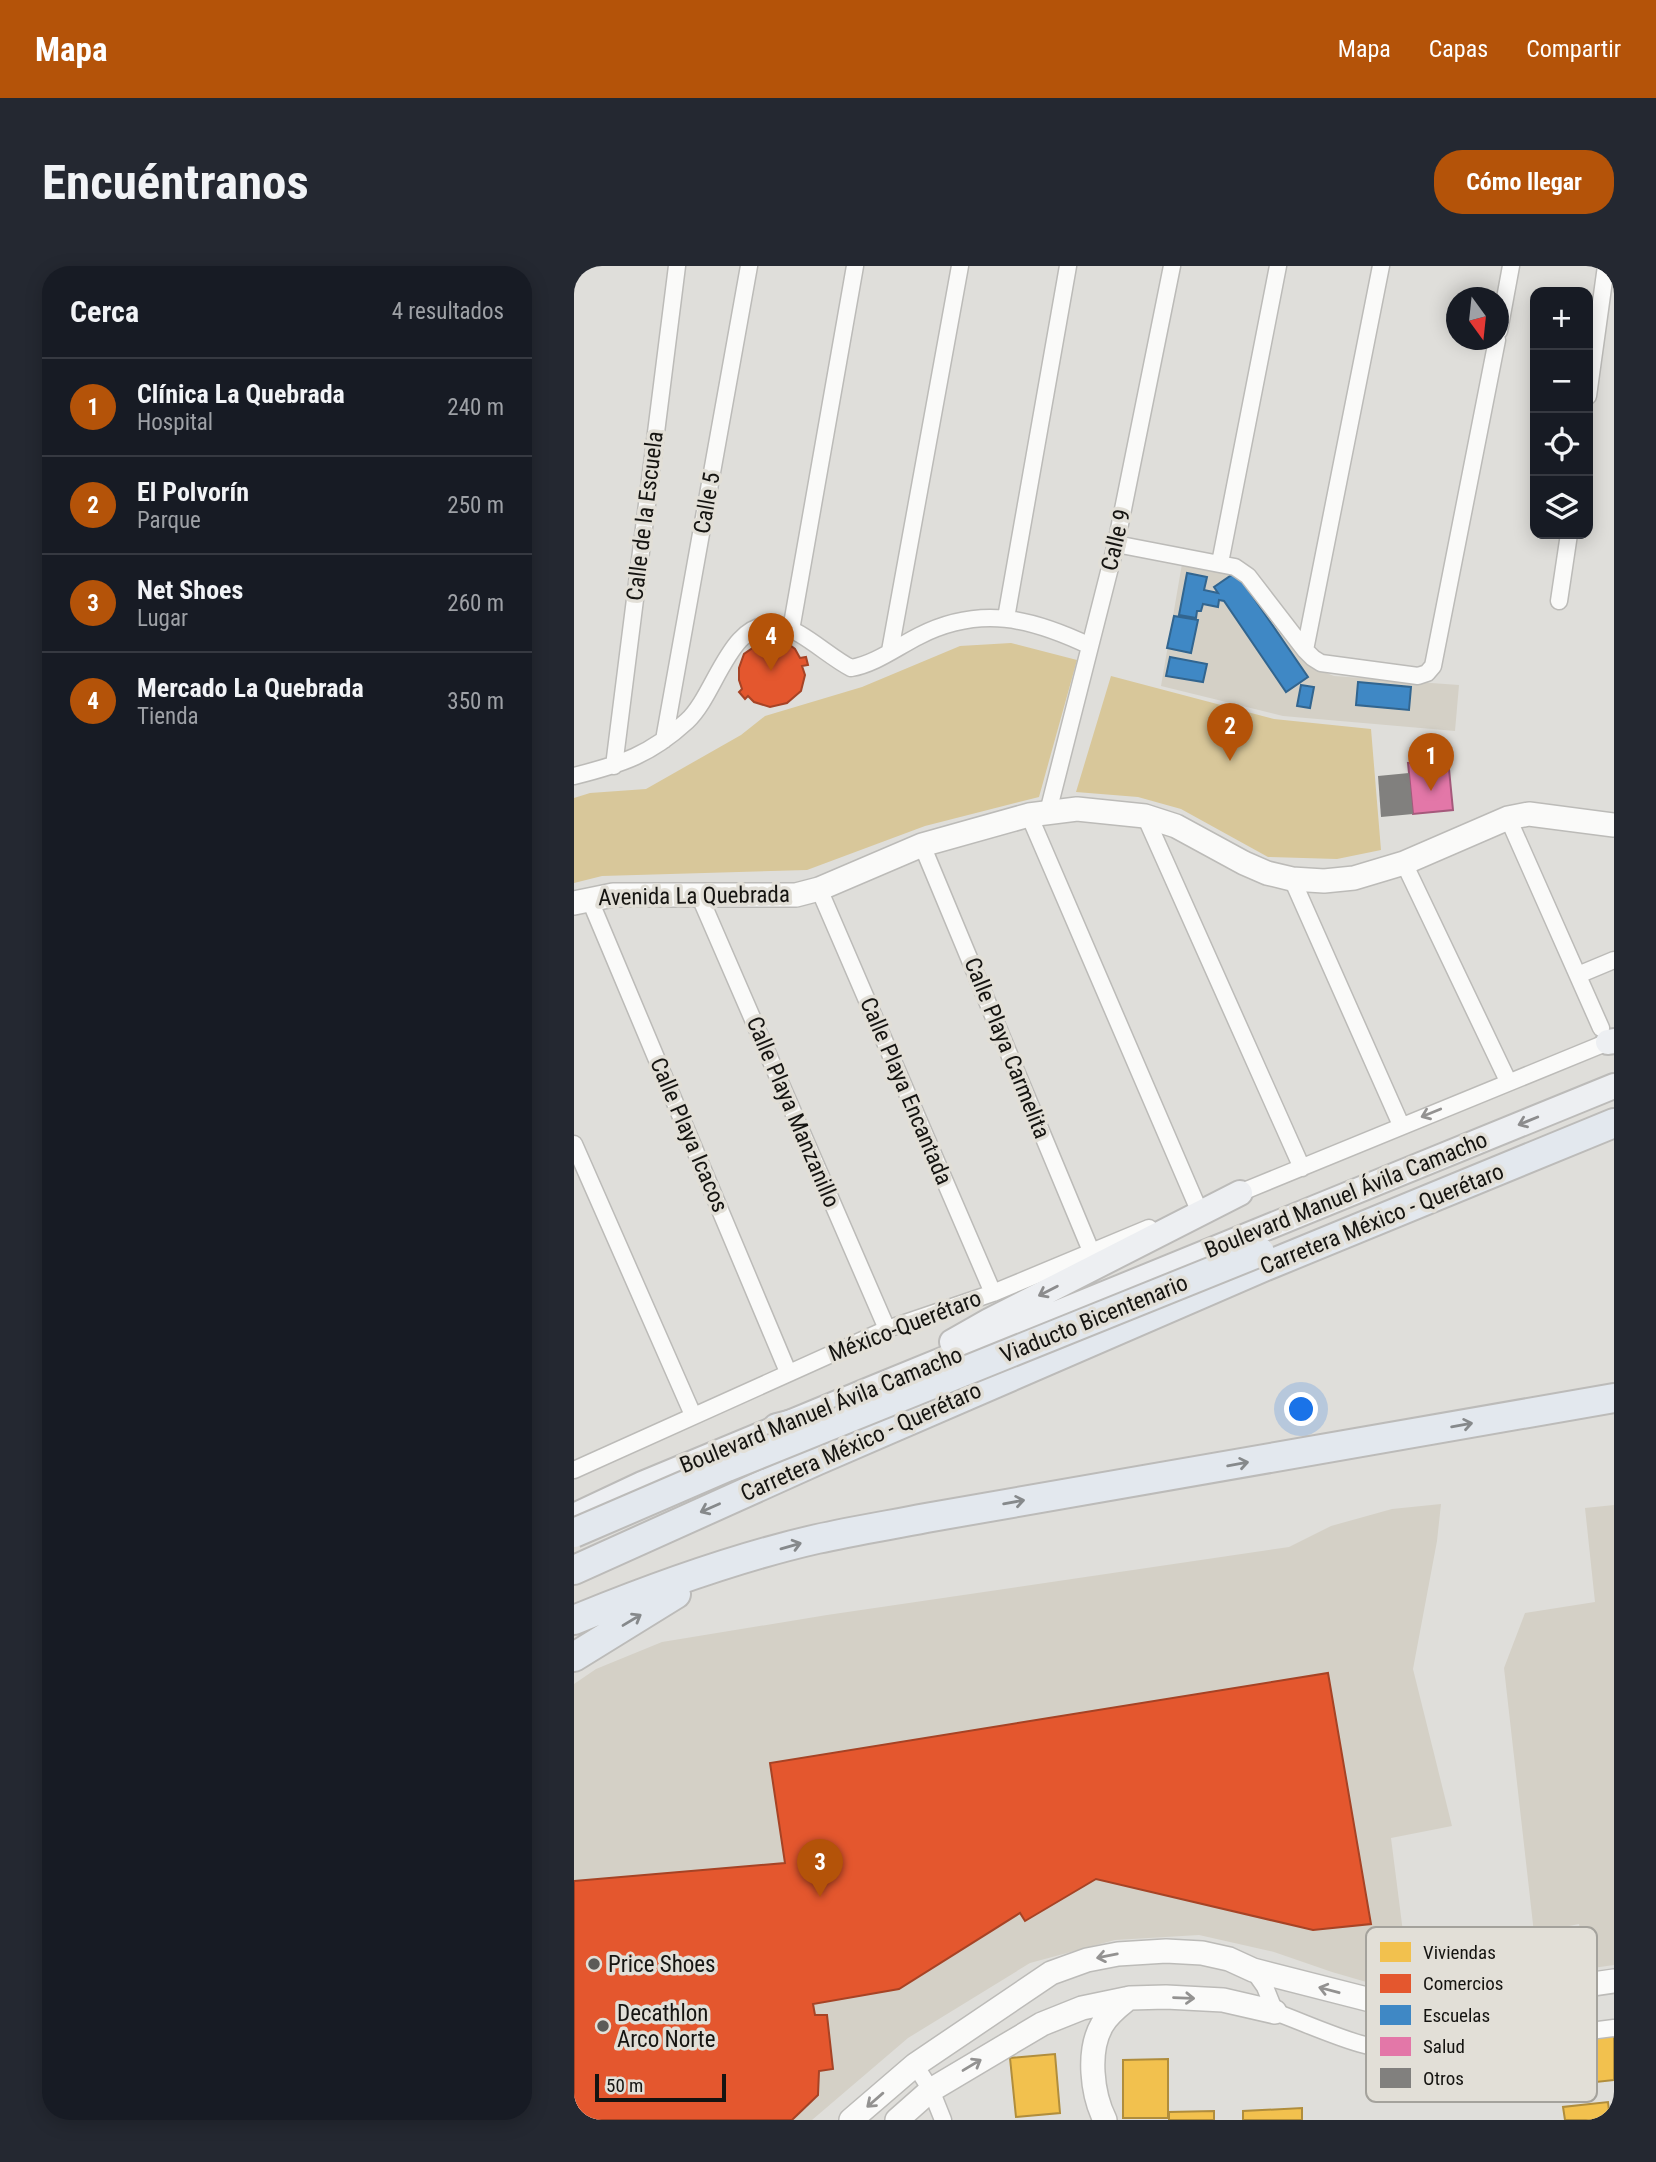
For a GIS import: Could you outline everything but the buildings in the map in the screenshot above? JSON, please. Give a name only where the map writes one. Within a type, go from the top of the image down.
[{"type":"highway","name":"Viaducto Bicentenario","points":[[574,1533],[643,1502],[1260,1252],[1614,1104]]},
{"type":"highway","name":"Carretera México - Querétaro","points":[[574,1570],[804,1466],[1266,1266],[1614,1123]]},
{"type":"highway","points":[[777,1428],[1055,1358]]},
{"type":"highway","points":[[574,1620],[631,1597],[816,1539],[1614,1398]]},
{"type":"highway","points":[[574,1549],[643,1502]]},
{"type":"highway","points":[[574,1657],[726,1566]]},
{"type":"main road","name":"Boulevard Manuel Ávila Camacho","points":[[574,1516],[642,1484],[876,1387],[1614,1086]]},
{"type":"main road","points":[[876,1387],[989,1321],[1240,1193]]},
{"type":"street","name":"Calle de la Escuela","points":[[614,766],[677,266]]},
{"type":"street","name":"Calle 5","points":[[664,740],[749,266]]},
{"type":"street","points":[[791,630],[855,266]]},
{"type":"street","points":[[890,651],[960,266]]},
{"type":"street","points":[[1006,618],[1068,266]]},
{"type":"street","name":"Calle 9","points":[[1038,814],[1090,646],[1116,544],[1172,266]]},
{"type":"street","points":[[1220,563],[1278,266]]},
{"type":"street","points":[[1305,650],[1381,266]]},
{"type":"street","points":[[1507,287],[1511,266]]},
{"type":"street","points":[[1593,360],[1606,266]]},
{"type":"street","points":[[1116,544],[1235,567],[1248,576],[1305,650],[1321,663],[1418,676],[1426,673],[1433,666],[1495,350]]},
{"type":"street","points":[[1559,601],[1568,539]]},
{"type":"street","points":[[574,776],[614,766],[642,755],[664,740],[690,719],[707,697],[732,648],[744,634],[760,626],[777,625],[791,630],[851,668],[865,665],[936,627],[965,620],[1006,618],[1028,621],[1055,629],[1090,646]]},
{"type":"street","name":"Avenida La Quebrada","points":[[581,900],[613,895],[796,895],[819,889],[922,845],[1038,814],[1077,809],[1145,816],[1176,825],[1267,873],[1292,879],[1324,881],[1354,878],[1405,863],[1508,818],[1528,814],[1614,825]]},
{"type":"street","points":[[1038,814],[1198,1208]]},
{"type":"street","points":[[1145,816],[1302,1168]]},
{"type":"street","points":[[1508,818],[1608,1037]]},
{"type":"street","name":"Calle Playa Carmelita","points":[[922,845],[1091,1251]]},
{"type":"street","points":[[1405,863],[1508,1081]]},
{"type":"street","points":[[1292,879],[1401,1125]]},
{"type":"street","name":"Calle Playa Encantada","points":[[819,889],[993,1293]]},
{"type":"street","name":"Calle Playa Manzanillo","points":[[699,895],[887,1329]]},
{"type":"street","name":"Calle Playa Icacos","points":[[581,900],[788,1372]]},
{"type":"street","points":[[1578,975],[1614,960]]},
{"type":"street","name":"México-Querétaro","points":[[574,1470],[887,1329],[993,1293],[1091,1251],[1302,1168],[1608,1037]]},
{"type":"street","points":[[574,1143],[693,1415]]},
{"type":"street","points":[[851,2120],[915,2064],[1051,1973],[1087,1960],[1118,1954],[1166,1951],[1202,1953],[1229,1959],[1253,1970],[1366,1999]]},
{"type":"street","points":[[1253,1970],[1263,1982],[1275,2012]]},
{"type":"street","points":[[1093,2055],[1101,2027],[1107,2017],[1129,1998]]},
{"type":"street","points":[[897,2120],[931,2090],[1042,2024],[1082,2008],[1129,1998],[1223,2000],[1275,2012],[1366,2045]]},
{"type":"street","points":[[1042,2024],[1073,2026],[1086,2038],[1093,2055],[1095,2090],[1105,2120]]},
{"type":"street","points":[[915,2064],[931,2090],[943,2120]]},
{"type":"shaded area","points":[[1183,558],[1238,573],[1307,665],[1334,676],[1459,685],[1455,731],[1283,716],[1161,686]]},
{"type":"shaded area","points":[[1011,643],[1077,660],[1039,797],[925,826],[807,870],[602,876],[574,883],[574,798],[590,793],[646,789],[741,735],[765,716],[862,687],[960,646]]},
{"type":"shaded area","points":[[1111,676],[1274,719],[1371,729],[1381,850],[1337,859],[1268,857],[1181,809],[1138,797],[1076,792]]},
{"type":"shaded area","points":[[1441,1504],[1437,1541],[1413,1669],[1452,1826],[1391,1838],[1402,1927],[1366,1927],[1366,1982],[1274,1952],[1199,1935],[1115,1940],[1030,1963],[908,2038],[812,2120],[574,2120],[574,1684],[596,1669],[662,1642],[1289,1547],[1331,1526],[1392,1509]]},
{"type":"shaded area","points":[[1614,1505],[1614,1965],[1597,1967],[1597,1927],[1579,1927],[1579,1924],[1533,1927],[1504,1668],[1525,1613],[1595,1602],[1585,1508]]},
{"type":"place","name":"Mercado La Quebrada","points":[[771,671]]},
{"type":"place","name":"El Polvorín","points":[[1230,761]]},
{"type":"place","name":"Clínica La Quebrada","points":[[1431,791]]},
{"type":"place","name":"Net Shoes","points":[[820,1897]]},
{"type":"place","name":"Price Shoes","points":[[594,1964]]},
{"type":"place","name":"Decathlon Arco Norte","points":[[603,2026]]}]
